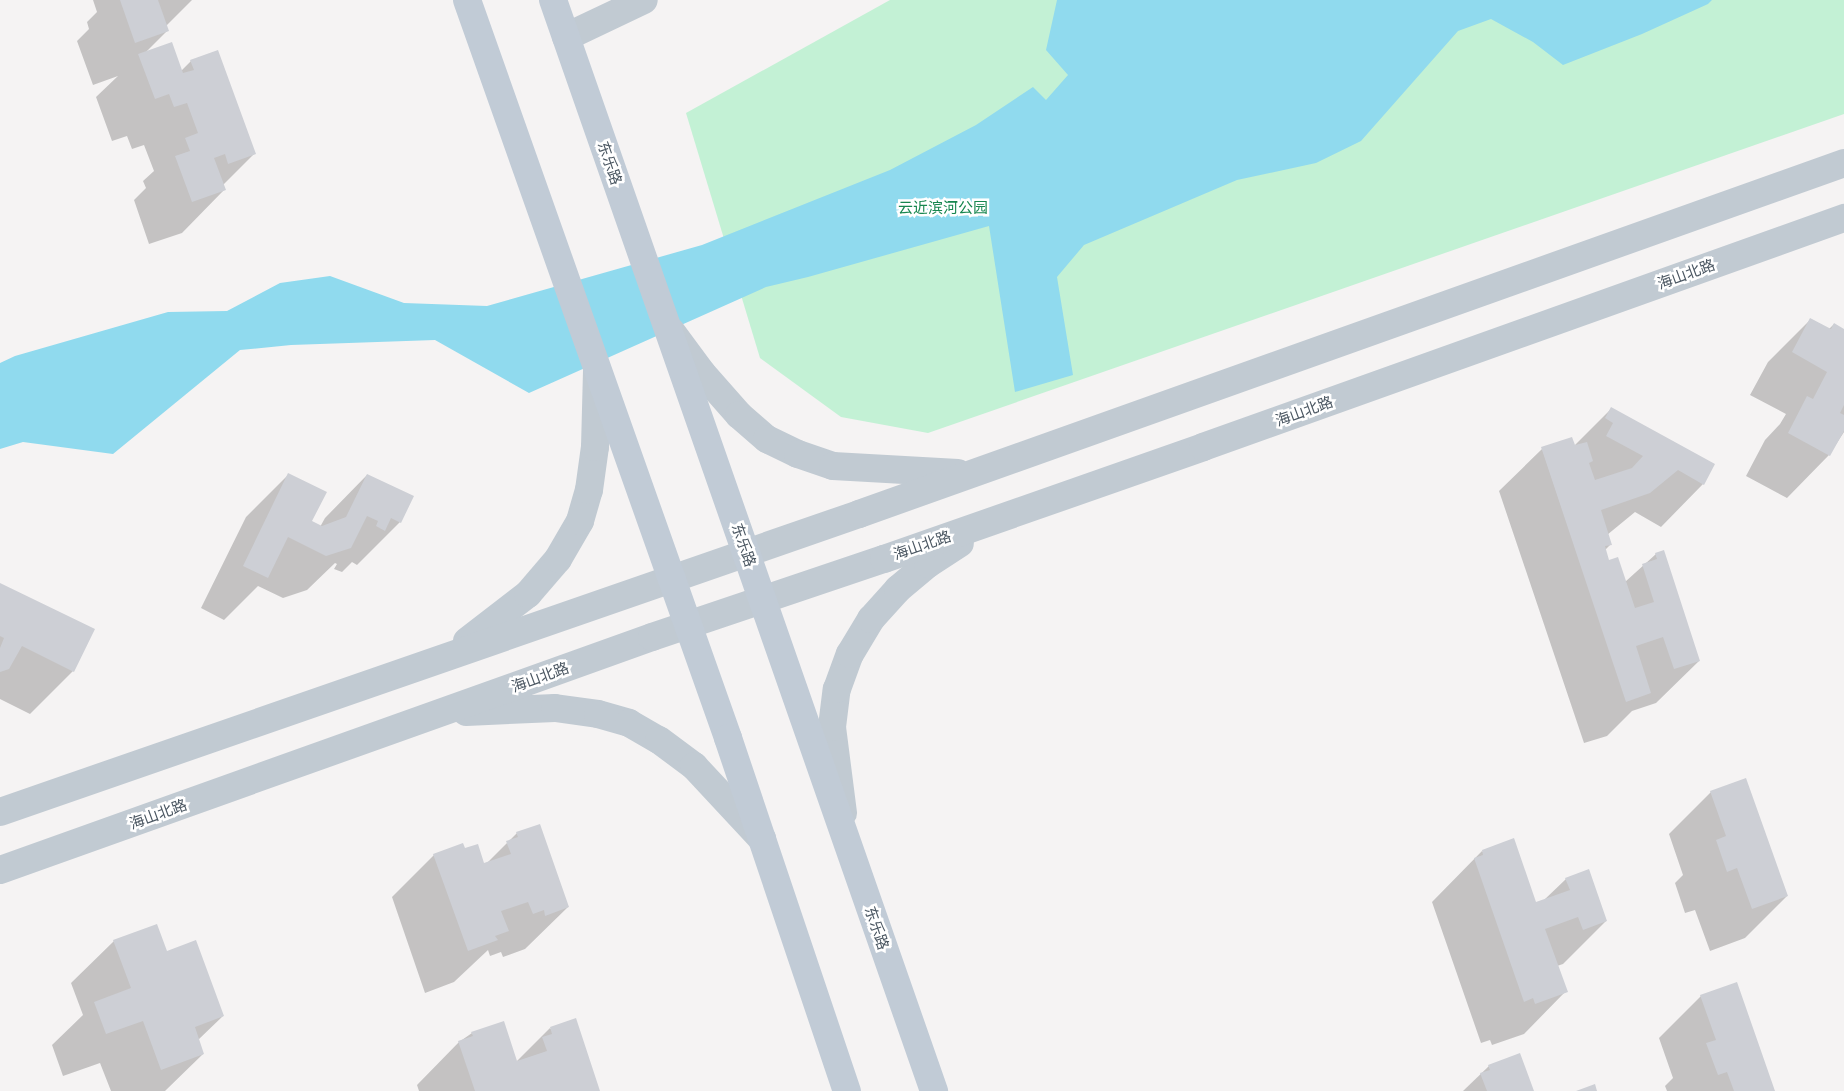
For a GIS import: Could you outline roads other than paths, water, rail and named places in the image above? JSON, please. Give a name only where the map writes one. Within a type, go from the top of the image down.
[{"type":"main road","points":[[467,0],[764,841],[847,1091]]},
{"type":"main road","name":"东乐路","points":[[553,0],[934,1091]]},
{"type":"street","points":[[566,37],[644,0]]},
{"type":"street","points":[[0,812],[746,554],[1844,163]]},
{"type":"street","name":"海山北路","points":[[0,870],[688,624],[996,520],[1844,218]]},
{"type":"street","points":[[667,327],[702,373],[739,414],[767,438],[798,454],[833,466],[876,470],[975,473]]},
{"type":"street","points":[[443,659],[496,621],[528,594],[558,559],[580,521],[589,490],[595,448],[597,366]]},
{"type":"street","points":[[845,836],[832,728],[837,689],[850,654],[871,619],[898,589],[928,564],[996,520]]},
{"type":"street","points":[[440,713],[555,708],[598,714],[629,723],[659,740],[694,766],[764,841]]},
{"type":"water","points":[[1057,0],[1712,0],[1708,4],[1642,34],[1563,65],[1533,42],[1491,19],[1458,31],[1361,141],[1316,163],[1237,180],[1084,245],[1057,277],[1073,375],[1015,392],[989,226],[766,287],[529,393],[435,340],[291,345],[240,350],[113,454],[23,442],[0,449],[0,363],[15,356],[168,312],[227,311],[280,283],[330,276],[404,303],[487,306],[702,245],[890,170],[976,125],[1033,87],[1046,100],[1068,75],[1046,50]]},
{"type":"park label","name":"云近滨河公园","points":[[943,208]]}]
